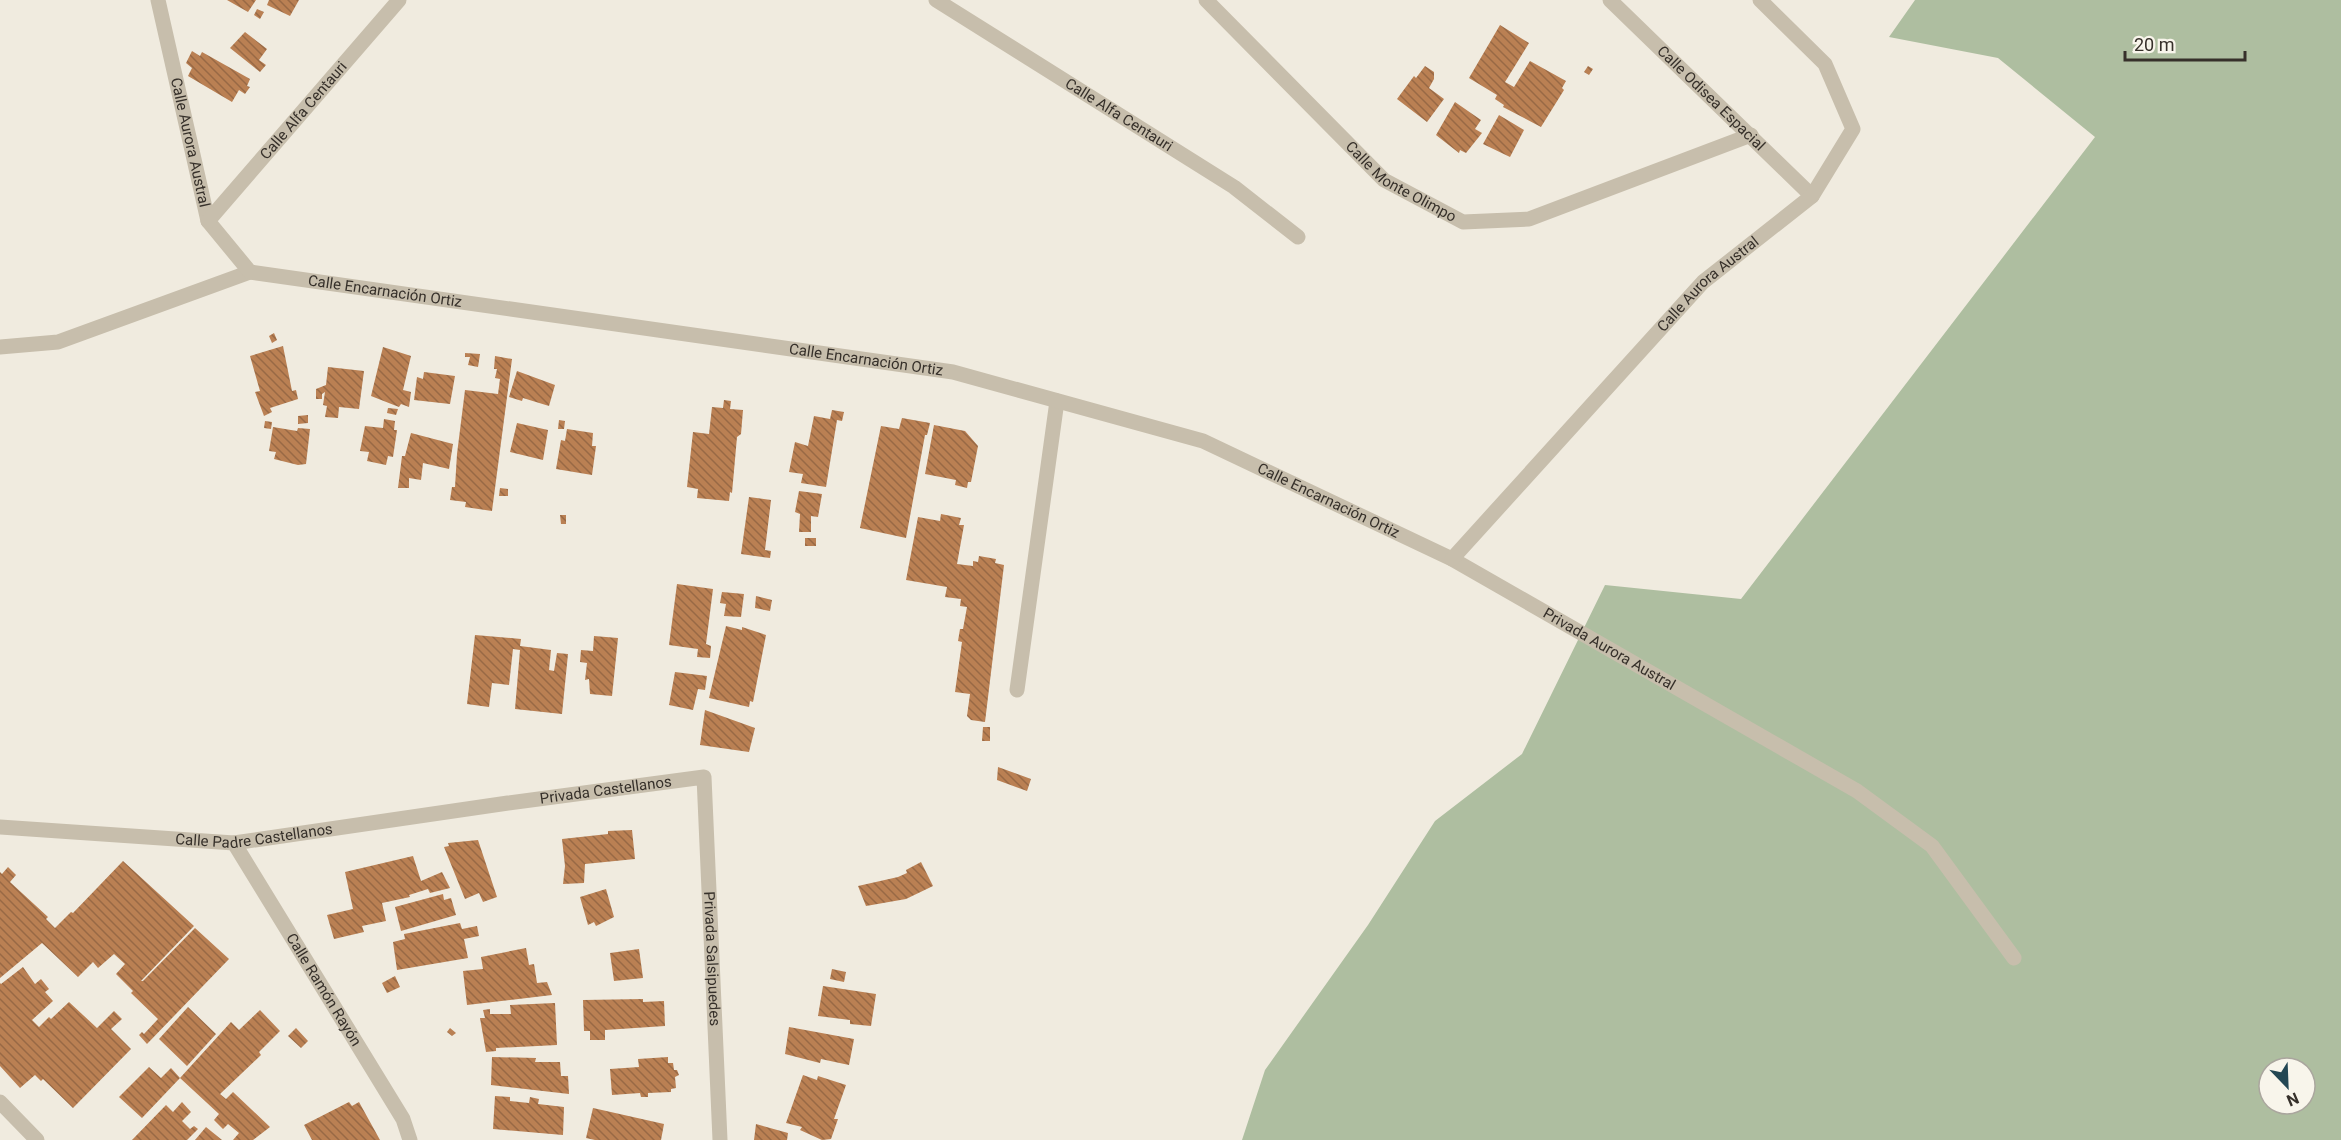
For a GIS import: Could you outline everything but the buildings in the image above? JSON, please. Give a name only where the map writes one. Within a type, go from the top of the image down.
[{"type":"street","name":"Calle Aurora Austral","points":[[158,0],[208,221],[250,272]]},
{"type":"street","name":"Calle Alfa Centauri","points":[[208,221],[399,0]]},
{"type":"street","name":"Calle Alfa Centauri","points":[[936,0],[1224,181],[1298,237]]},
{"type":"street","name":"Calle Monte Olimpo","points":[[1206,0],[1384,180],[1463,222],[1529,219],[1750,135]]},
{"type":"street","name":"Calle Odisea Espacial","points":[[1610,0],[1812,196]]},
{"type":"street","name":"Calle Aurora Austral","points":[[1452,559],[1703,282],[1812,196],[1853,129],[1826,64],[1760,0]]},
{"type":"street","name":"Calle Encarnación Ortiz","points":[[250,272],[952,372],[1203,441],[1452,559]]},
{"type":"street","points":[[0,347],[58,342],[250,272]]},
{"type":"street","points":[[1017,690],[1057,401]]},
{"type":"street","name":"Privada Aurora Austral","points":[[1452,559],[1857,790],[1932,846],[2014,958]]},
{"type":"street","name":"Privada Castellanos","points":[[507,803],[704,777]]},
{"type":"street","name":"Privada Salsipuedes","points":[[704,777],[720,1140]]},
{"type":"street","name":"Calle Padre Castellanos","points":[[0,827],[234,843],[507,803]]},
{"type":"street","name":"Calle Ramón Rayón","points":[[234,843],[403,1119],[410,1140]]},
{"type":"street","points":[[0,1101],[37,1140]]},
{"type":"green space","points":[[1915,0],[2341,0],[2341,1140],[1242,1140],[1265,1070],[1368,925],[1435,821],[1522,754],[1605,585],[1741,599],[2095,137],[1998,58],[1889,37]]}]
